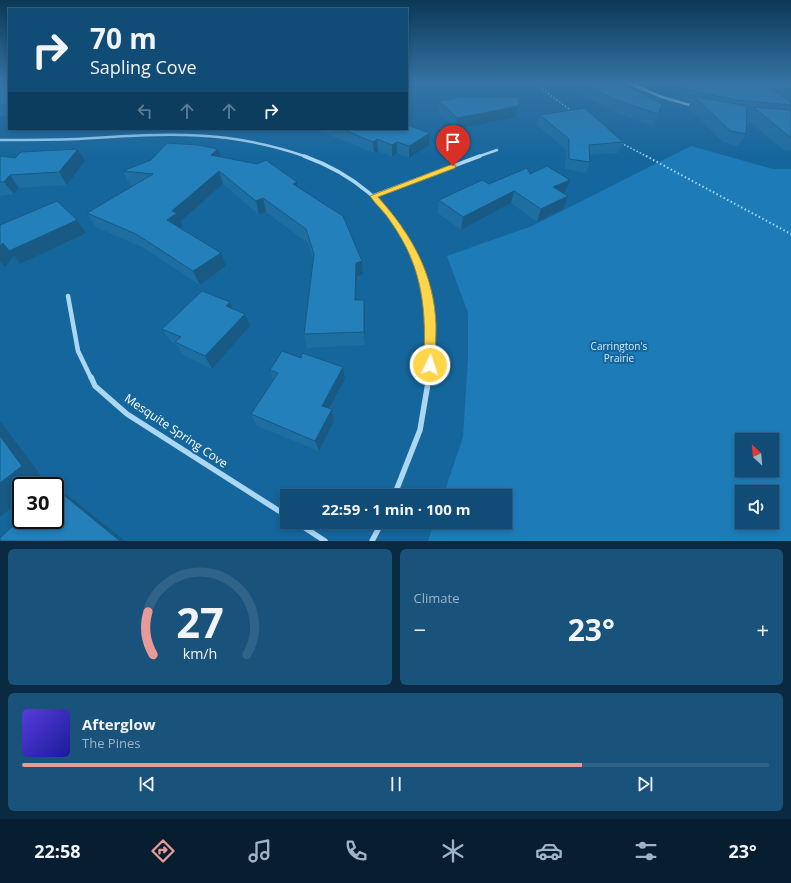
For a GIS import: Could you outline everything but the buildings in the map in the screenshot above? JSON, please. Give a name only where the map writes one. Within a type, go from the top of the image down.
[{"type":"street","points":[[0,140],[68,139],[146,134],[202,135],[229,138],[272,146],[297,153],[346,176],[373,196],[394,219],[410,245],[419,265],[426,290],[431,324],[431,352],[427,390],[420,431],[397,489]]},
{"type":"street","points":[[373,196],[497,150]]},
{"type":"street","name":"Mesquite Spring Cove","points":[[68,296],[78,351],[95,386],[127,414],[280,512]]},
{"type":"street","points":[[307,529],[325,541]]},
{"type":"street","points":[[372,541],[378,529]]},
{"type":"path","points":[[570,108],[579,115]]},
{"type":"path","points":[[616,140],[628,148],[791,234]]},
{"type":"green space","name":"Carrington's Prairie","points":[[691,146],[773,169],[791,169],[791,541],[428,541],[432,529],[512,529],[512,489],[445,489],[463,437],[468,359],[468,313],[447,256],[532,226]]},
{"type":"route","points":[[430,365],[431,324],[426,290],[419,265],[410,245],[394,219],[373,196],[453,166]]}]
